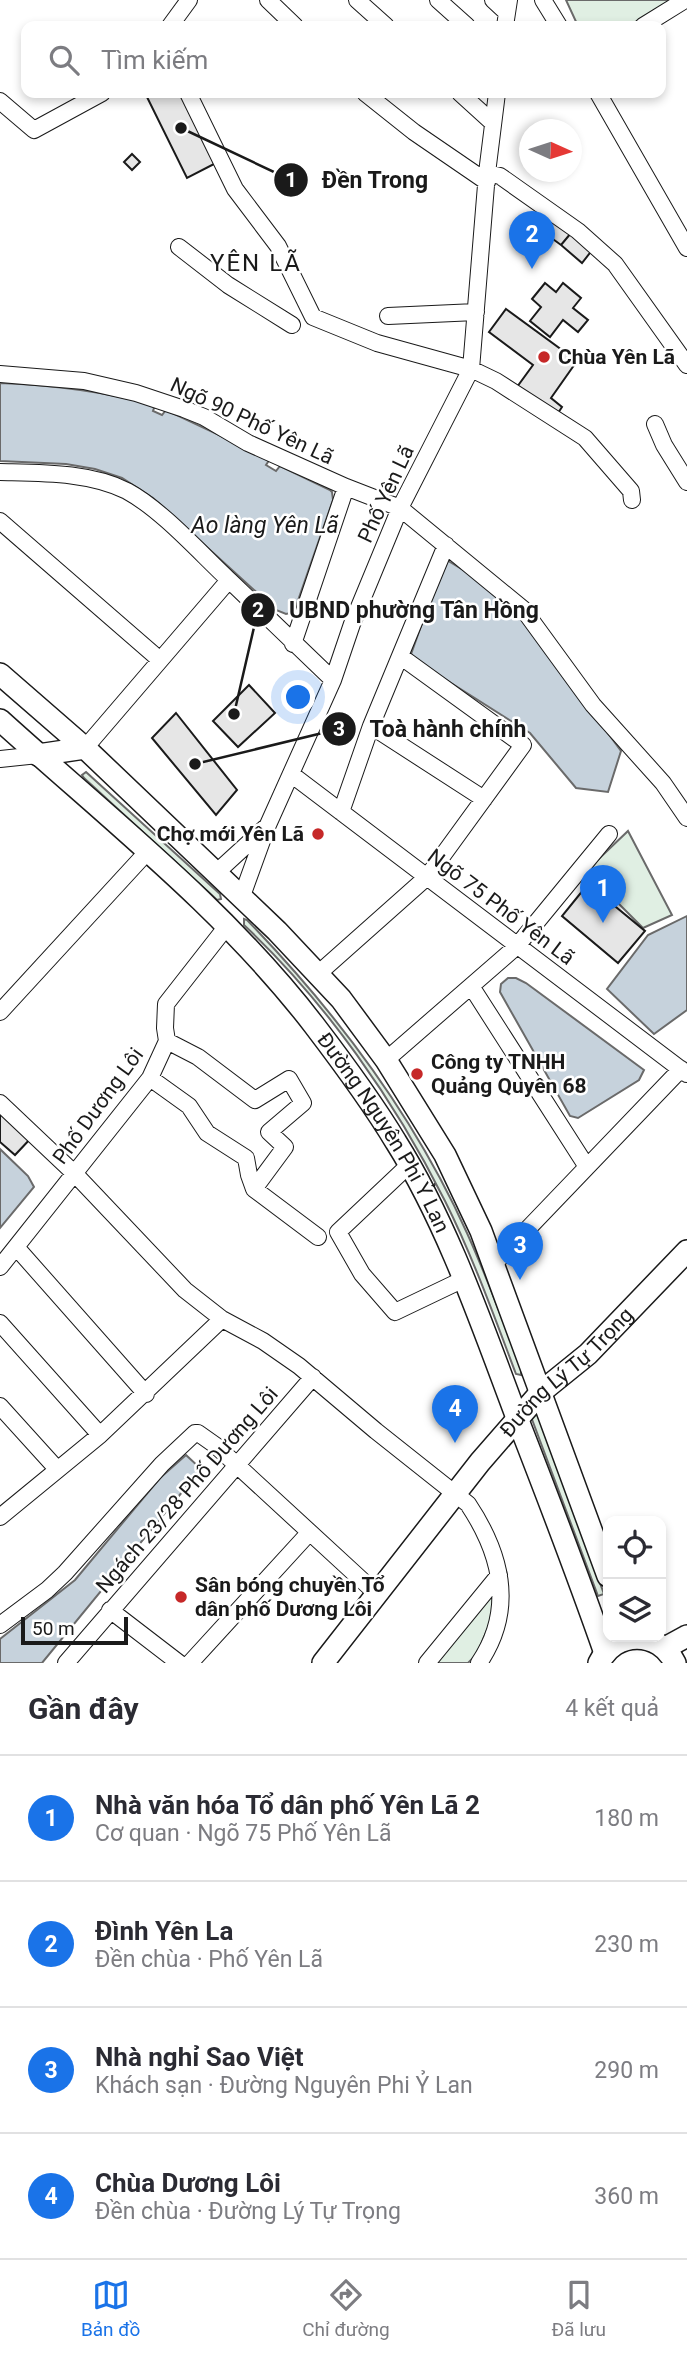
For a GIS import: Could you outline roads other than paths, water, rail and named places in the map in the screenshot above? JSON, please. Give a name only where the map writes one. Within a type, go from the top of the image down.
[{"type":"main road","name":"Đường Nguyên Phi Ỷ Lan","points":[[0,674],[85,748],[242,896],[319,973],[386,1060],[445,1155],[494,1264],[603,1562]]},
{"type":"main road","name":"Đường Nguyên Phi Ỷ Lan","points":[[0,720],[148,850],[227,926],[315,1026],[397,1143],[464,1279],[517,1418],[602,1658]]},
{"type":"main road","points":[[38,755],[85,748]]},
{"type":"main road","points":[[227,926],[242,896]]},
{"type":"main road","name":"Đường Lý Tự Trọng","points":[[323,1663],[517,1418],[541,1392],[588,1354],[687,1251]]},
{"type":"main road","points":[[653,1642],[670,1656],[687,1636]]},
{"type":"main road","points":[[602,1658],[619,1642]]},
{"type":"street","points":[[174,21],[189,0]]},
{"type":"street","points":[[268,0],[290,21]]},
{"type":"street","points":[[357,0],[380,21]]},
{"type":"street","points":[[438,0],[461,21]]},
{"type":"street","points":[[493,0],[507,13]]},
{"type":"street","points":[[543,0],[556,21]]},
{"type":"street","points":[[654,21],[684,7]]},
{"type":"street","points":[[0,101],[34,130],[93,98]]},
{"type":"street","points":[[190,98],[235,189],[278,246],[313,317],[377,343],[471,369],[496,381],[584,438],[631,491],[632,500]]},
{"type":"street","points":[[371,98],[414,132],[487,177],[500,176],[578,231],[615,264],[687,365]]},
{"type":"street","points":[[466,98],[493,123]]},
{"type":"street","name":"Phố Yên Lã","points":[[242,896],[267,827],[333,680],[352,624],[400,508],[471,369],[496,98]]},
{"type":"street","points":[[601,98],[686,244]]},
{"type":"street","points":[[179,247],[228,285],[292,325]]},
{"type":"street","points":[[388,316],[476,312]]},
{"type":"street","name":"Ngõ 90 Phố Yên Lã","points":[[0,374],[84,380],[136,393],[204,417],[248,443],[400,508],[523,609],[593,705],[663,783],[687,818]]},
{"type":"street","points":[[655,424],[664,445],[687,482]]},
{"type":"street","points":[[0,472],[61,475],[91,480],[127,491],[166,521],[333,680]]},
{"type":"street","points":[[293,644],[346,487]]},
{"type":"street","points":[[0,521],[160,660]]},
{"type":"street","points":[[341,812],[371,726],[446,545]]},
{"type":"street","points":[[85,748],[229,580]]},
{"type":"street","points":[[319,973],[427,877],[523,745],[400,656]]},
{"type":"street","points":[[371,726],[484,799]]},
{"type":"street","points":[[0,759],[38,755]]},
{"type":"street","name":"Ngõ 75 Phố Yên Lã","points":[[291,774],[684,1072]]},
{"type":"street","points":[[217,872],[267,827]]},
{"type":"street","points":[[386,1060],[517,946],[609,834]]},
{"type":"street","points":[[0,1012],[148,850]]},
{"type":"street","name":"Phố Dương Lôi","points":[[0,1267],[150,1077],[167,1041],[166,1004],[227,926]]},
{"type":"street","points":[[471,986],[587,1167]]},
{"type":"street","points":[[167,1041],[198,1057],[255,1100],[289,1079],[303,1103],[269,1132],[285,1147],[254,1189]]},
{"type":"street","points":[[494,1264],[587,1167],[684,1072]]},
{"type":"street","points":[[150,1077],[189,1106],[207,1133],[246,1158],[254,1189],[318,1237]]},
{"type":"street","points":[[0,1103],[75,1174],[185,1290],[222,1319],[263,1341],[313,1377],[376,1431],[456,1493],[477,1518],[495,1558],[502,1593],[494,1639],[479,1663]]},
{"type":"street","points":[[409,1166],[338,1232],[362,1274],[395,1312],[464,1279]]},
{"type":"street","points":[[16,1247],[146,1394]]},
{"type":"street","points":[[0,1517],[100,1436],[222,1319]]},
{"type":"street","points":[[0,1323],[100,1436]]},
{"type":"street","name":"Ngách 23/28 Phố Dương Lôi","points":[[66,1663],[313,1377]]},
{"type":"street","points":[[0,1406],[57,1469]]},
{"type":"street","points":[[0,1625],[65,1573],[139,1489],[190,1436],[198,1433],[378,1595]]},
{"type":"street","points":[[190,1663],[309,1533]]},
{"type":"street","points":[[427,1663],[499,1575]]},
{"type":"street","points":[[110,1610],[179,1663]]},
{"type":"water","name":"Ao làng Yên Lã","points":[[0,383],[78,390],[155,405],[153,411],[162,415],[166,410],[270,459],[266,465],[276,471],[280,466],[330,490],[333,500],[294,612],[286,614],[276,610],[153,498],[122,478],[95,469],[66,464],[0,461]]},
{"type":"water","points":[[445,559],[508,597],[621,751],[608,792],[576,788],[530,733],[410,657]]},
{"type":"water","points":[[687,916],[687,1010],[654,1034],[607,989],[648,935]]},
{"type":"water","points":[[508,978],[516,978],[526,983],[644,1070],[639,1080],[578,1118],[570,1116],[500,992],[501,984]]},
{"type":"water","points":[[0,1149],[28,1176],[34,1187],[0,1228]]},
{"type":"water","points":[[186,1455],[201,1469],[42,1663],[0,1663],[0,1639],[75,1580],[160,1478]]},
{"type":"place","name":"Đền Trong","points":[[181,128]]},
{"type":"place","name":"Đình Yên La","points":[[532,269]]},
{"type":"place","name":"Chùa Yên Lã","points":[[544,357]]},
{"type":"place","name":"UBND phường Tân Hồng","points":[[234,714]]},
{"type":"place","name":"Toà hành chính","points":[[195,764]]},
{"type":"place","name":"Chợ mới Yên Lã","points":[[318,834]]},
{"type":"place","name":"Nhà văn hóa Tổ dân phố Yên Lã 2","points":[[603,923]]},
{"type":"place","name":"Công ty TNHH Quảng Quyên 68","points":[[417,1074]]},
{"type":"place","name":"Nhà nghỉ Sao Việt","points":[[520,1280]]},
{"type":"place","name":"Chùa Dương Lôi","points":[[455,1443]]},
{"type":"place","name":"Sân bóng chuyền Tổ dân phố Dương Lôi","points":[[181,1597]]},
{"type":"district","name":"YÊN LÃ","points":[[256,263]]}]
